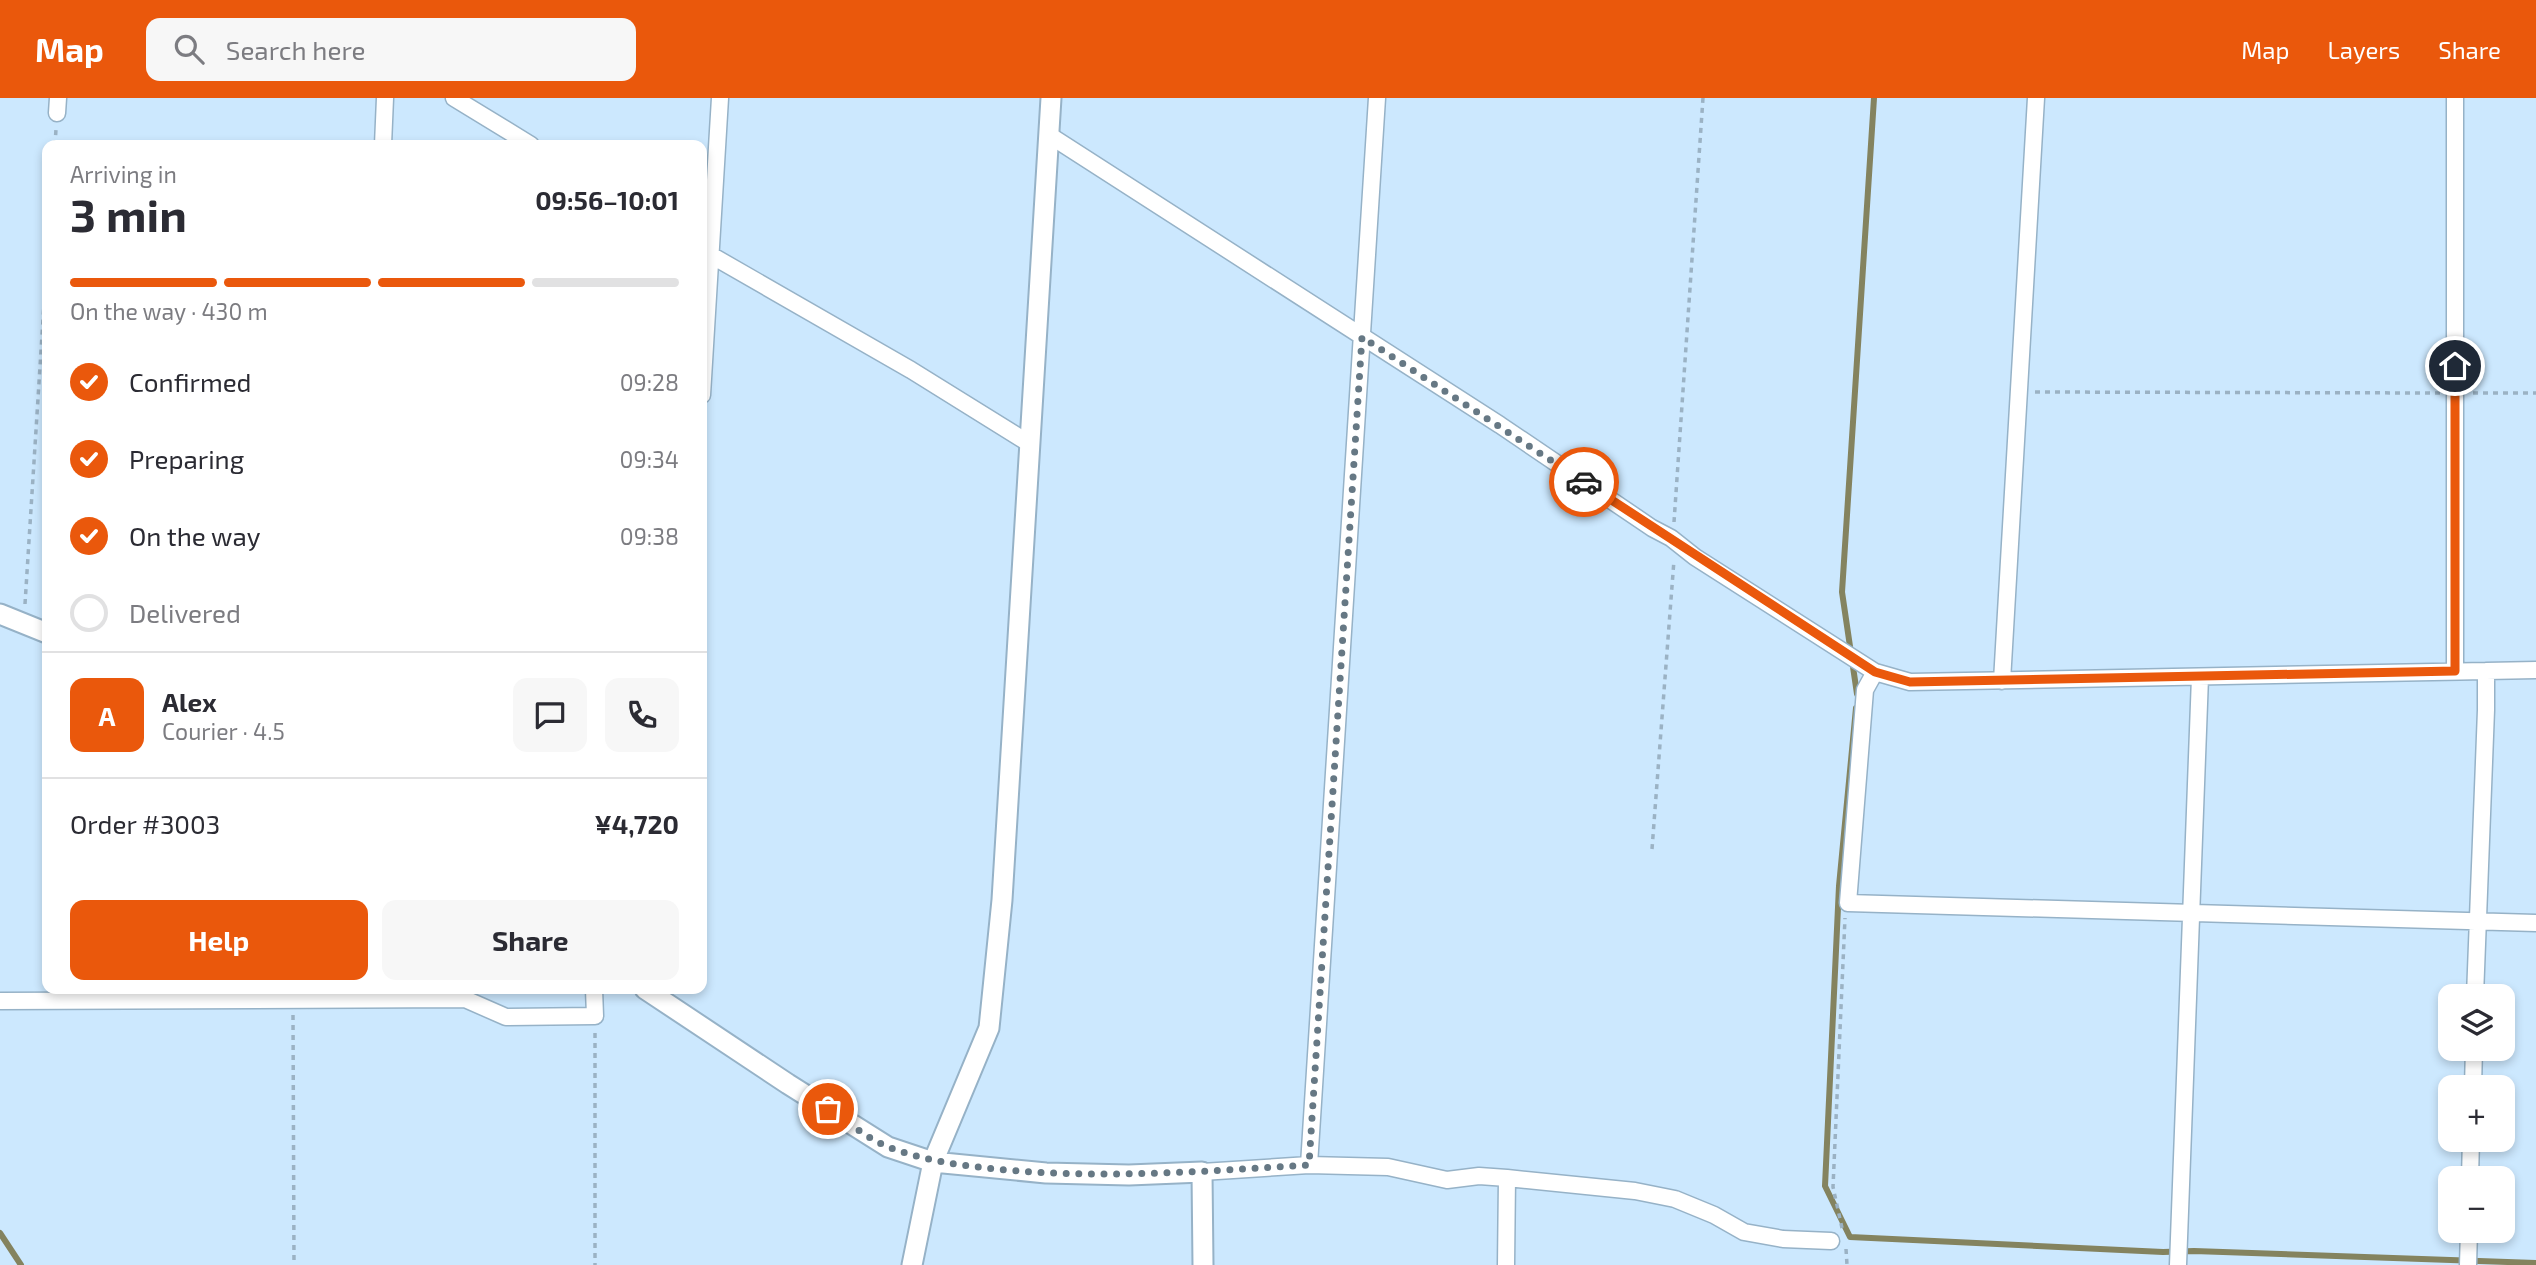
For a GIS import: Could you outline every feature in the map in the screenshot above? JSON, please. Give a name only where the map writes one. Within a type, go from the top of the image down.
[{"type":"street","points":[[383,140],[385,98]]},
{"type":"street","points":[[453,98],[523,140]]},
{"type":"street","points":[[707,242],[720,98]]},
{"type":"street","points":[[912,1265],[933,1162],[989,1028],[1002,900],[1051,98]]},
{"type":"street","points":[[1309,1165],[1377,98]]},
{"type":"street","points":[[2002,681],[2036,98]]},
{"type":"street","points":[[2455,98],[2455,671]]},
{"type":"street","points":[[1049,135],[1500,425],[1652,528],[1671,538],[1695,557],[1875,672],[1910,682],[2536,670]]},
{"type":"street","points":[[707,254],[911,370],[1030,444]]},
{"type":"street","points":[[0,614],[42,631]]},
{"type":"street","points":[[2475,984],[2486,671]]},
{"type":"street","points":[[1875,672],[1865,690],[1848,903],[2536,923]]},
{"type":"street","points":[[2178,1265],[2200,677]]},
{"type":"street","points":[[0,1001],[465,999],[506,1017],[595,1016],[594,994]]},
{"type":"street","points":[[665,994],[788,1084],[888,1147],[933,1162],[1046,1173],[1129,1175],[1309,1165],[1388,1167],[1447,1180],[1479,1175],[1675,1199],[1714,1215],[1744,1232],[1830,1241]]},
{"type":"street","points":[[1202,1171],[1203,1265]]},
{"type":"street","points":[[1506,1265],[1507,1178]]},
{"type":"street","points":[[2468,1265],[2469,1243]]},
{"type":"path","points":[[1652,849],[1675,550],[1671,538],[1676,510],[1703,98]]},
{"type":"path","points":[[23,624],[42,333]]},
{"type":"path","points":[[2019,392],[2536,393]]},
{"type":"path","points":[[1846,910],[1833,1187],[1847,1250],[1847,1265]]},
{"type":"path","points":[[293,999],[294,1265]]},
{"type":"path","points":[[595,1016],[595,1265]]},
{"type":"waterway","points":[[1857,694],[1842,592],[1874,98]]},
{"type":"waterway","points":[[1856,708],[1839,886],[1825,1186],[1850,1237],[2163,1252],[2536,1263]]},
{"type":"waterway","points":[[0,1233],[21,1265]]},
{"type":"way so far","points":[[828,1109],[888,1147],[933,1162],[1046,1173],[1129,1175],[1309,1165],[1362,337],[1584,482]]},
{"type":"route","points":[[1584,482],[1671,538],[1695,557],[1875,672],[1910,682],[2455,671],[2455,366]]}]
